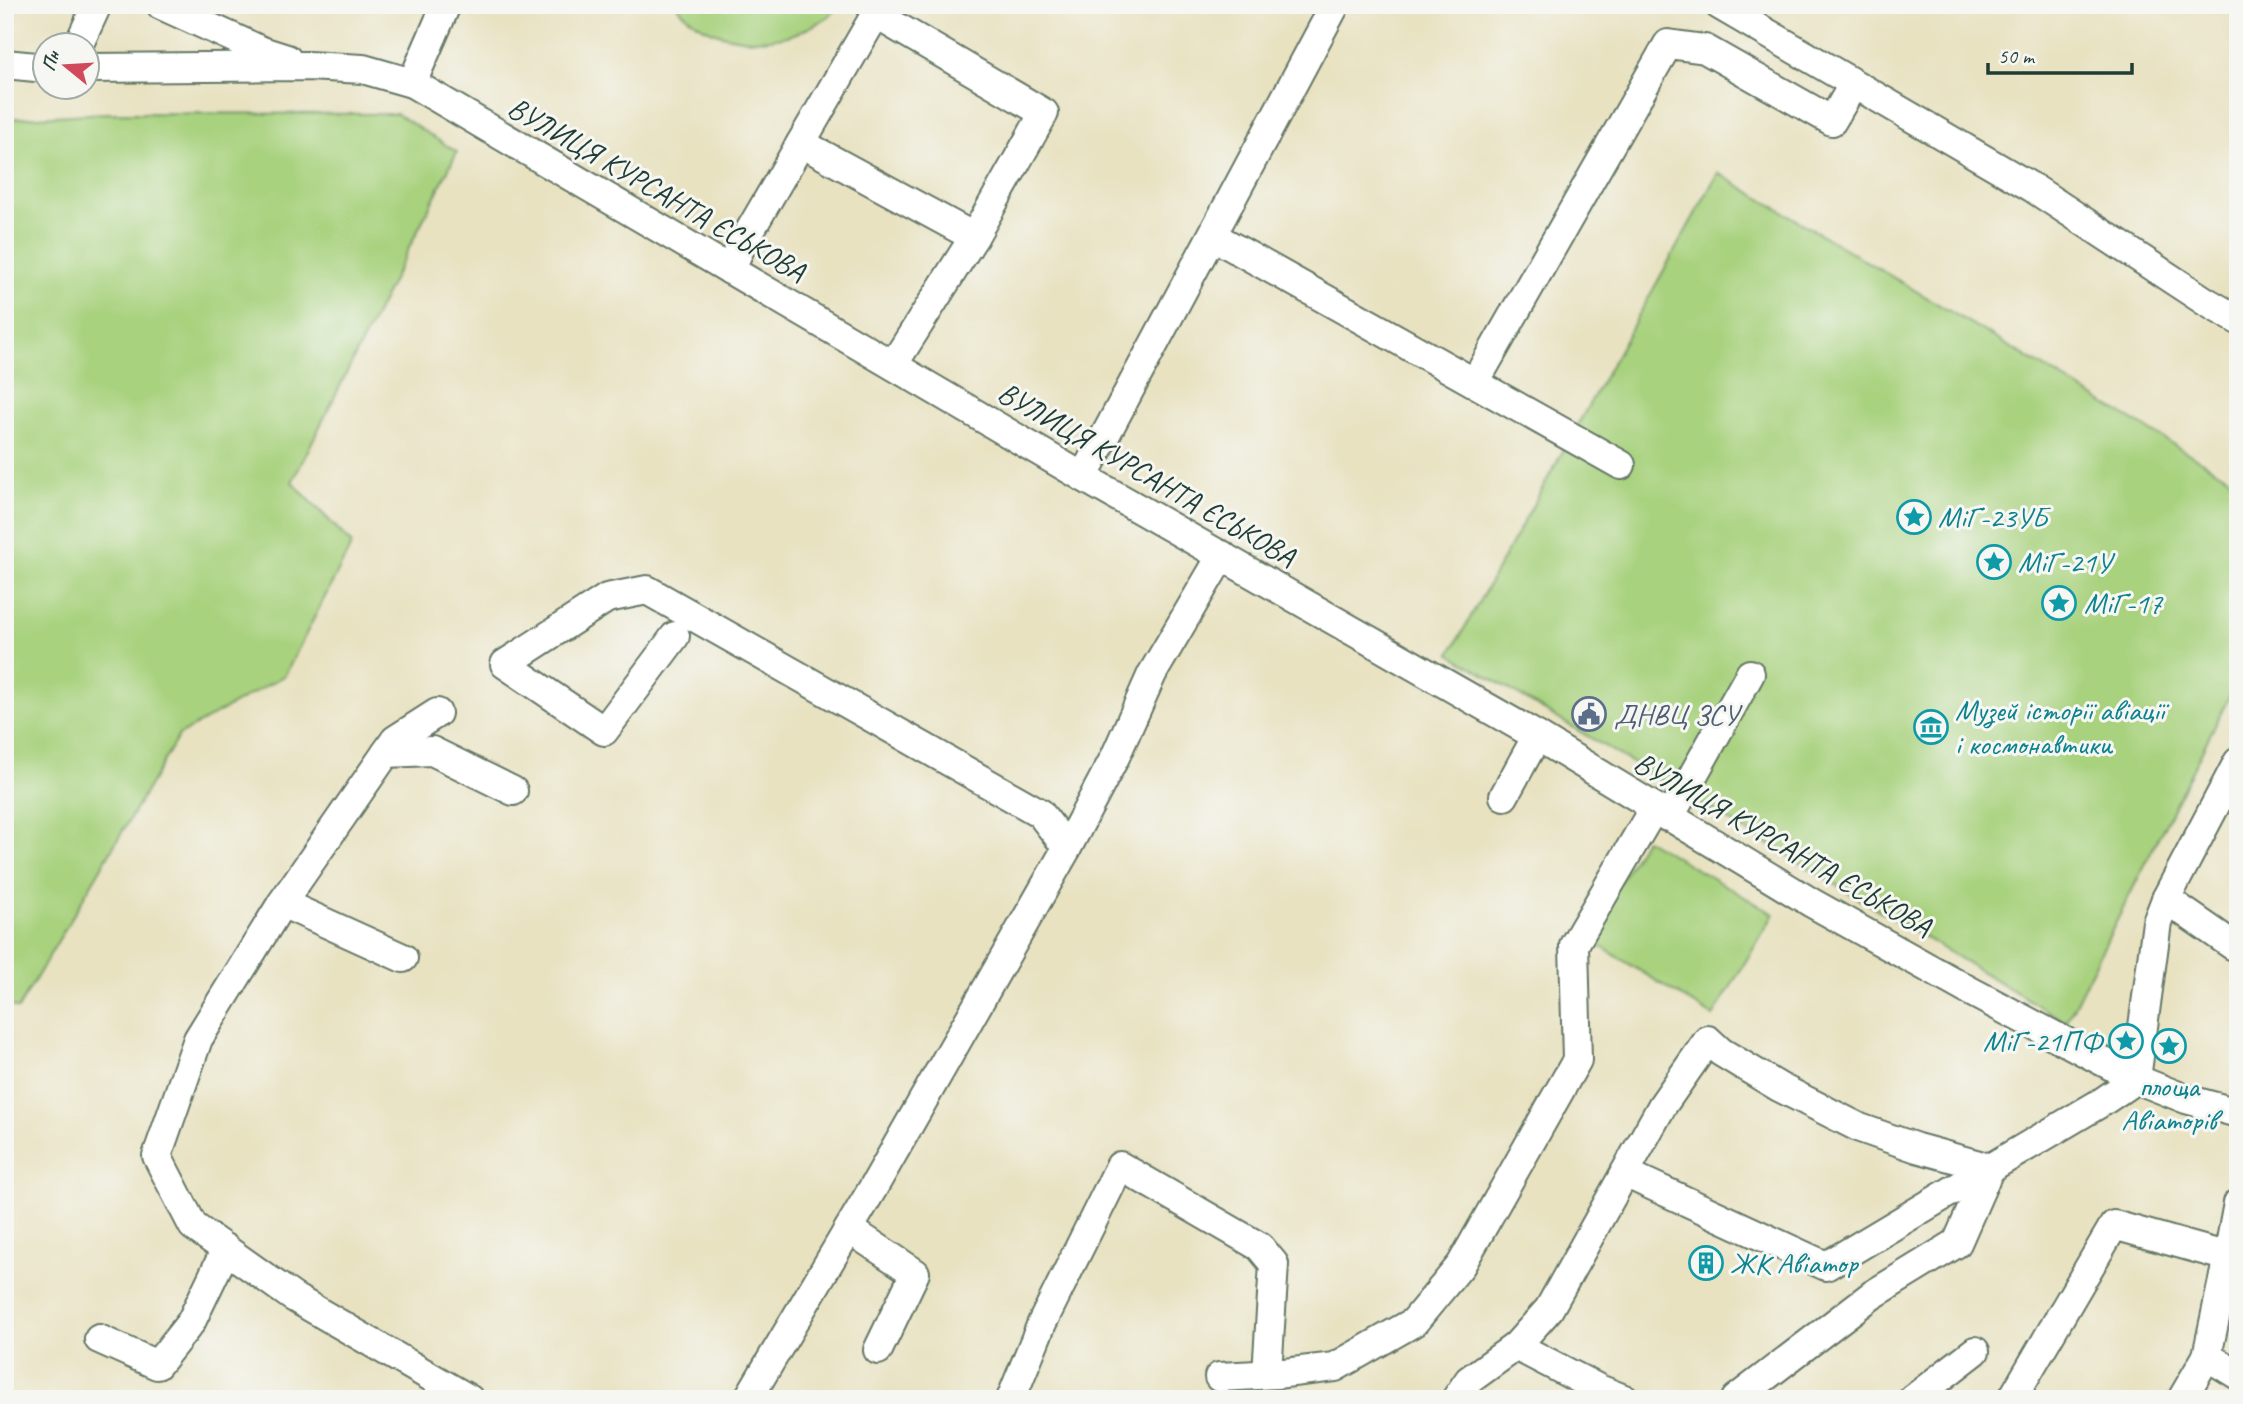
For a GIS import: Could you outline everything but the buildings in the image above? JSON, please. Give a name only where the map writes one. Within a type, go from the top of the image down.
[{"type":"street","points":[[84,32],[97,5]]},
{"type":"street","points":[[161,5],[262,51],[308,66]]},
{"type":"street","points":[[412,83],[446,5]]},
{"type":"street","points":[[1083,477],[1335,5]]},
{"type":"street","points":[[1719,5],[2033,188],[2238,320]]},
{"type":"street","points":[[730,271],[741,246],[878,10],[1044,113],[974,237],[892,365]]},
{"type":"street","points":[[1475,382],[1668,44],[1705,49],[1832,121],[1853,85]]},
{"type":"street","points":[[5,64],[32,67]]},
{"type":"street","name":"ВУЛИЦЯ КУРСАНТА ЄСЬКОВА","points":[[102,68],[308,66],[363,69],[412,83],[1083,477],[1537,736],[1812,903],[2136,1079],[2186,1099],[2238,1113]]},
{"type":"street","points":[[801,143],[974,237]]},
{"type":"street","points":[[1213,236],[1621,465]]},
{"type":"street","points":[[748,1399],[849,1229],[1067,848],[1115,757],[1152,674],[1223,555]]},
{"type":"street","points":[[675,636],[604,732],[505,664],[607,598],[647,590],[1040,813],[1067,848]]},
{"type":"street","points":[[1219,1377],[1335,1367],[1413,1322],[1461,1265],[1577,1060],[1574,945],[1660,812],[1677,804],[1750,674]]},
{"type":"street","points":[[437,713],[395,740],[282,902],[198,1039],[157,1156],[192,1226],[293,1297],[469,1399]]},
{"type":"street","points":[[1504,796],[1537,736]]},
{"type":"street","points":[[386,753],[432,751],[513,791]]},
{"type":"street","points":[[1625,1173],[1826,1266],[2102,1102],[2136,1079],[2157,922],[2238,762]]},
{"type":"street","points":[[2166,900],[2238,949]]},
{"type":"street","points":[[282,902],[403,958]]},
{"type":"street","points":[[1457,1399],[1469,1380],[1516,1346],[1549,1309],[1662,1106],[1708,1040],[1721,1052],[1779,1087],[1860,1128],[1917,1149],[1990,1168]]},
{"type":"street","points":[[1012,1399],[1042,1323],[1120,1166],[1260,1247],[1274,1264],[1267,1373]]},
{"type":"street","points":[[1736,1399],[1872,1295],[1957,1243],[1990,1168]]},
{"type":"street","points":[[2182,1399],[2207,1356],[2231,1262],[2237,1212]]},
{"type":"street","points":[[2012,1399],[2114,1225],[2231,1262]]},
{"type":"street","points":[[849,1229],[915,1273],[878,1350]]},
{"type":"street","points":[[99,1339],[157,1364],[191,1322],[226,1250]]},
{"type":"street","points":[[1516,1346],[1605,1395]]},
{"type":"street","points":[[1913,1399],[1975,1351]]},
{"type":"street","points":[[2207,1356],[2238,1375]]},
{"type":"green space","points":[[676,5],[838,5],[828,17],[797,33],[761,40],[723,35],[706,28]]},
{"type":"green space","points":[[106,113],[397,114],[457,152],[292,482],[352,544],[285,675],[179,735],[18,1009],[5,1003],[5,119]]},
{"type":"green space","points":[[1718,173],[2238,483],[2238,679],[2066,1022],[1450,654]]},
{"type":"green space","points":[[1645,839],[1774,914],[1713,1016],[1587,938]]},
{"type":"place","name":"МіГ-23УБ","points":[[1914,517]]},
{"type":"place","name":"МіГ-21У","points":[[1994,562]]},
{"type":"place","name":"МіГ-17","points":[[2059,603]]},
{"type":"place","name":"ДНВЦ ЗСУ","points":[[1589,714]]},
{"type":"place","name":"Музей історії авіації і космонавтики","points":[[1931,727]]},
{"type":"place","name":"МіГ-21ПФ","points":[[2126,1041]]},
{"type":"place","name":"площа Авіаторів","points":[[2169,1046]]},
{"type":"place","name":"ЖК Авіатор","points":[[1706,1263]]}]
